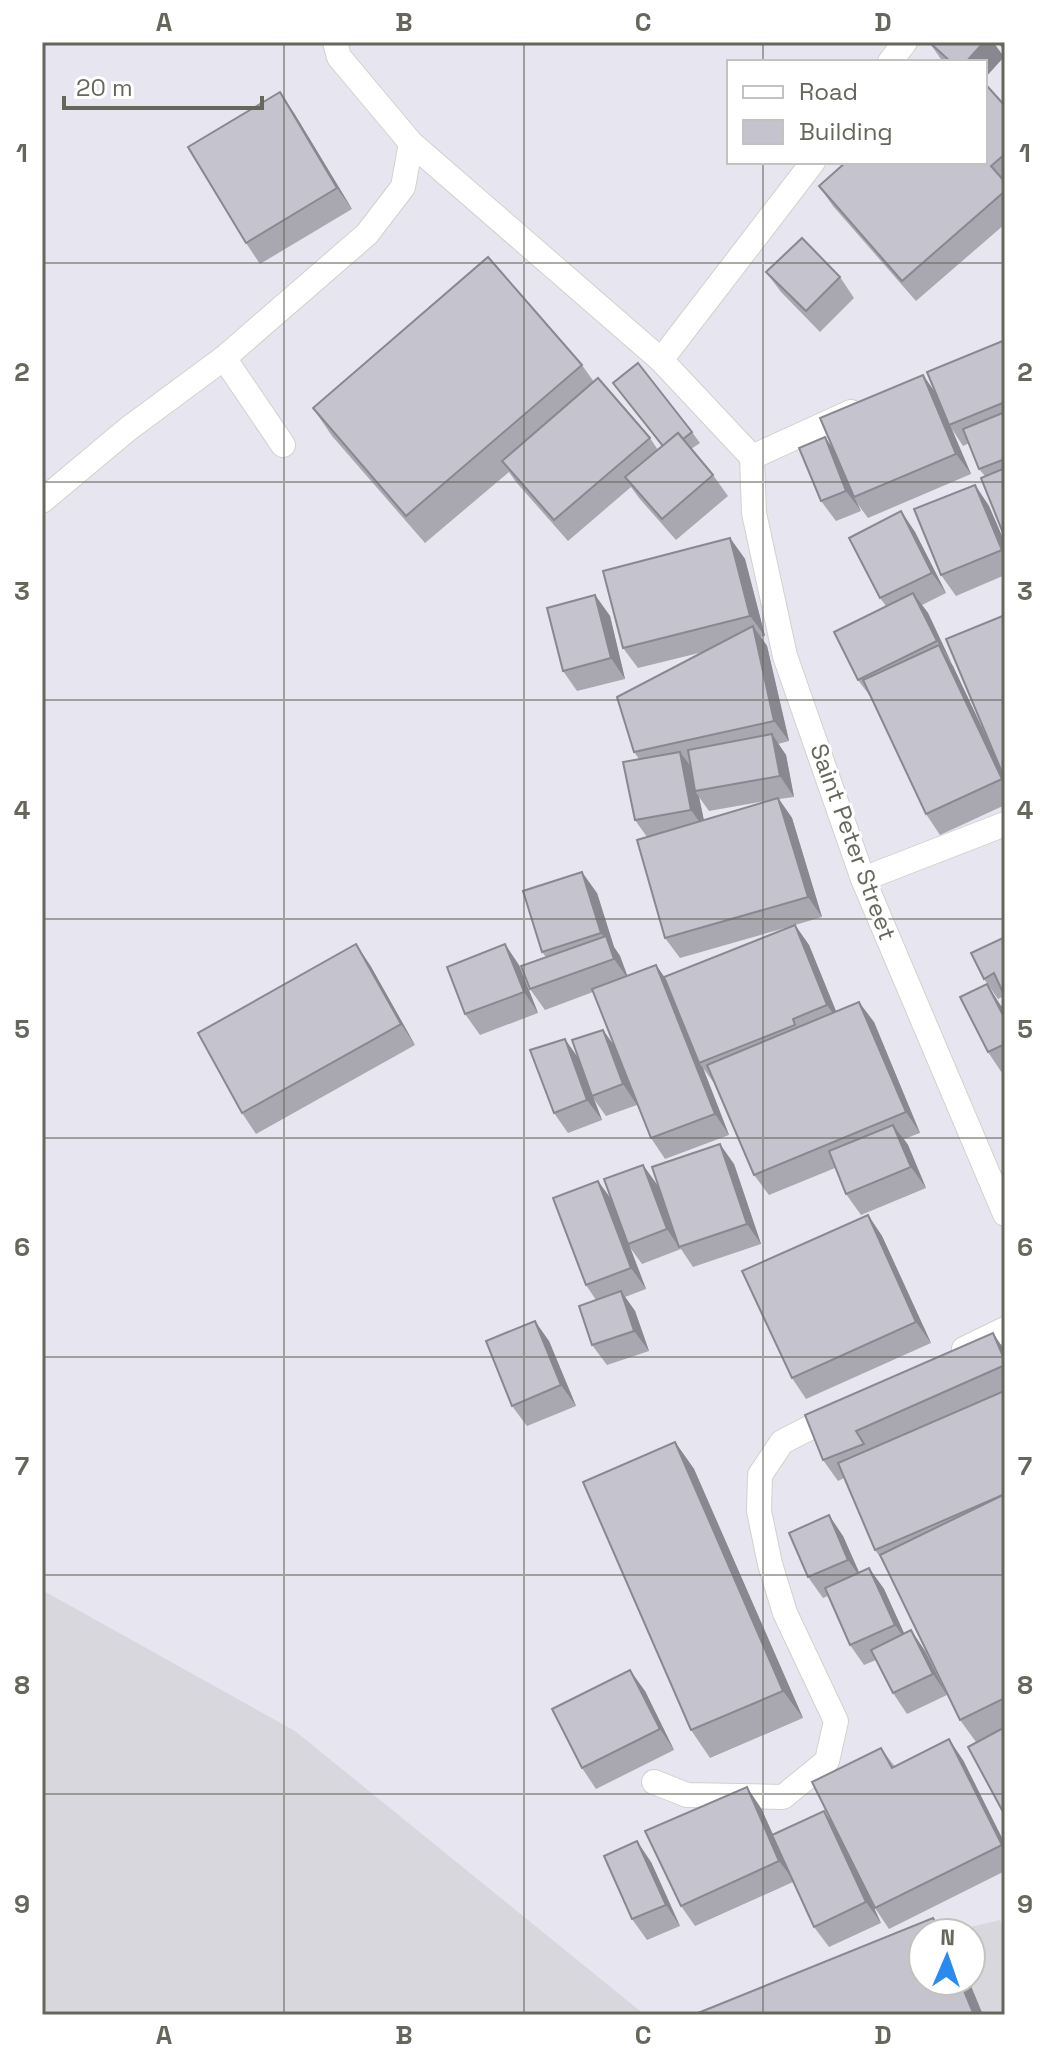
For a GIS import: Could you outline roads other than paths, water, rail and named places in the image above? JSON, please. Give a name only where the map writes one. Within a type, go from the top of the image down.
[{"type":"street","points":[[335,42],[339,57],[411,143],[661,360],[752,457],[878,399]]},
{"type":"street","points":[[892,60],[905,42]]},
{"type":"street","points":[[42,501],[128,429],[224,358],[367,234],[403,187],[411,143]]},
{"type":"street","points":[[661,360],[811,164]]},
{"type":"street","points":[[224,358],[283,445]]},
{"type":"street","name":"Saint Peter Street","points":[[752,457],[754,513],[785,656],[863,879],[1005,1214]]},
{"type":"street","points":[[863,879],[1005,824]]},
{"type":"street","points":[[949,1357],[1005,1329]]},
{"type":"street","points":[[654,1782],[687,1795],[783,1797],[827,1761],[836,1721],[785,1613],[770,1564],[759,1511],[760,1475],[782,1442],[866,1399]]}]
